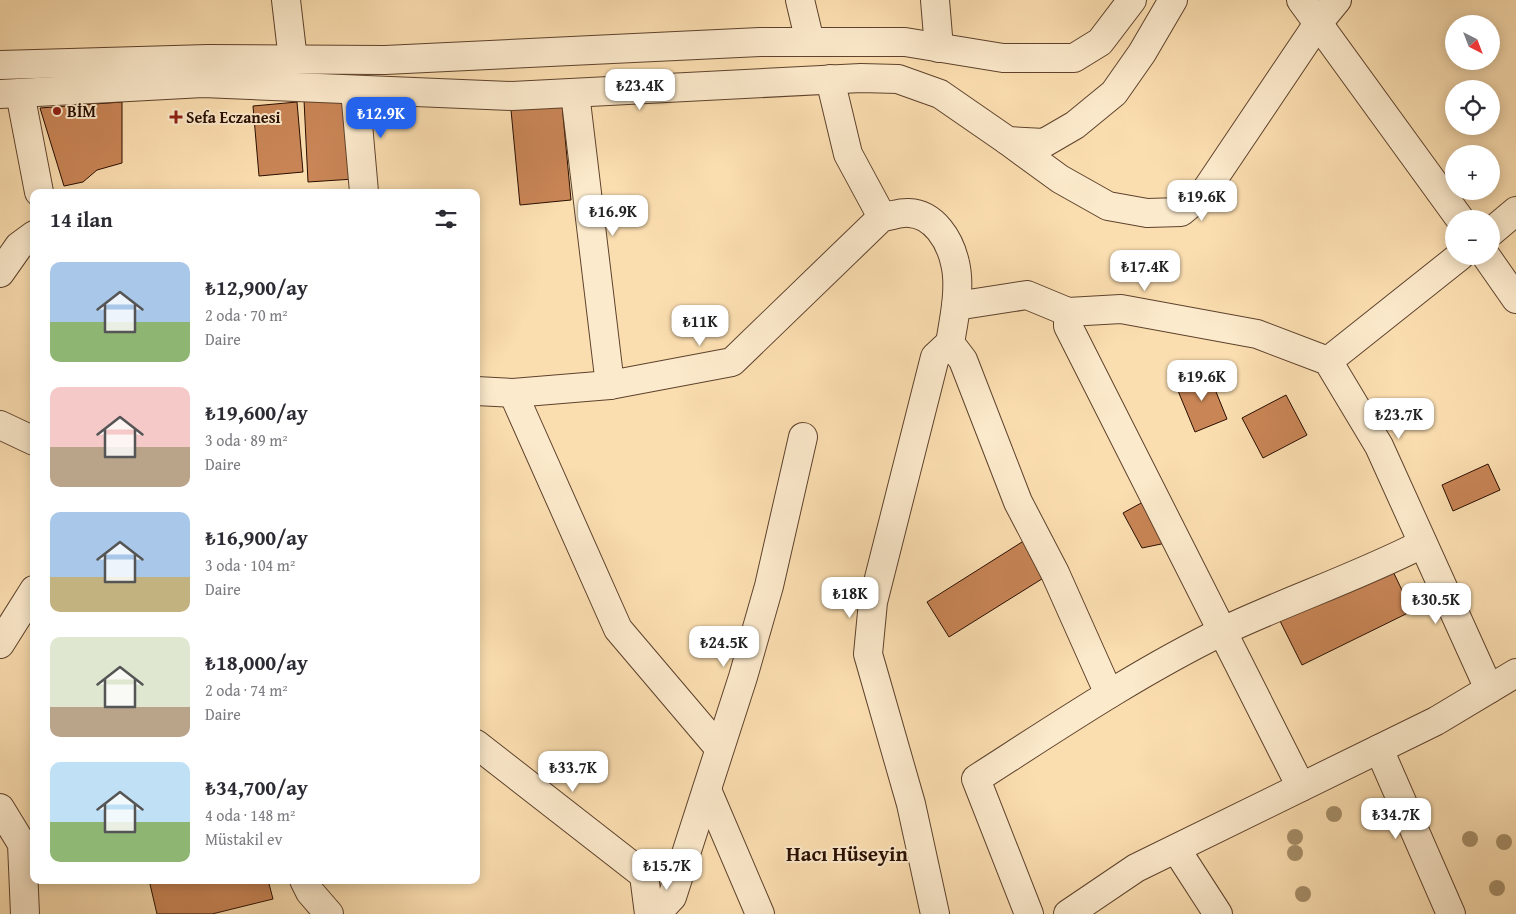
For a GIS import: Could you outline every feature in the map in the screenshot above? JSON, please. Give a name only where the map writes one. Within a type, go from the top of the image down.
[{"type":"street","points":[[286,0],[293,60]]},
{"type":"street","points":[[800,0],[810,42]]},
{"type":"street","points":[[935,0],[938,48]]},
{"type":"street","points":[[0,65],[198,59],[385,60],[760,42],[904,42],[1004,58],[1074,58],[1100,42],[1132,0]]},
{"type":"street","points":[[1008,140],[1044,143],[1075,125],[1114,93],[1142,53],[1173,0]]},
{"type":"street","points":[[1302,0],[1454,210]]},
{"type":"street","points":[[38,189],[10,94],[203,83],[512,96],[830,79],[898,79],[940,94],[1008,140],[1060,179],[1108,206],[1147,213],[1181,212],[1204,193],[1318,22],[1337,0]]},
{"type":"street","points":[[830,79],[848,154],[882,217]]},
{"type":"street","points":[[355,90],[364,189]]},
{"type":"street","points":[[574,93],[610,385]]},
{"type":"street","points":[[1500,224],[1516,211]]},
{"type":"street","points":[[480,392],[513,393],[610,385],[732,362],[882,217],[908,212],[933,221],[941,231],[955,263],[956,306],[950,344],[935,357],[873,602],[868,654],[912,804],[935,914]]},
{"type":"street","points":[[0,273],[19,246],[30,238]]},
{"type":"street","points":[[1328,361],[1449,265]]},
{"type":"street","points":[[1492,265],[1516,299]]},
{"type":"street","points":[[956,306],[1027,295],[1068,312],[1121,309],[1247,332],[1328,361],[1379,446],[1489,689]]},
{"type":"street","points":[[1068,312],[1068,326],[1301,787]]},
{"type":"street","points":[[950,344],[963,360],[1018,502],[1055,573],[1109,694]]},
{"type":"street","points":[[513,393],[618,629],[720,748]]},
{"type":"street","points":[[0,425],[30,439]]},
{"type":"street","points":[[656,914],[672,897],[743,677],[768,586],[803,436]]},
{"type":"street","points":[[1030,914],[976,779],[1109,694],[1223,631],[1388,561],[1422,544]]},
{"type":"street","points":[[0,644],[30,596]]},
{"type":"street","points":[[1068,914],[1136,868],[1436,721],[1516,673]]},
{"type":"street","points":[[480,747],[644,875],[649,914]]},
{"type":"street","points":[[1379,749],[1451,914]]},
{"type":"street","points":[[707,790],[760,914]]},
{"type":"street","points":[[0,808],[28,843],[24,914]]},
{"type":"street","points":[[1176,849],[1218,914]]},
{"type":"street","points":[[306,884],[310,892],[328,914]]},
{"type":"building","points":[[350,98],[354,179],[308,182],[304,100]]},
{"type":"building","points":[[122,102],[122,163],[97,170],[83,182],[64,186],[40,108]]},
{"type":"building","points":[[297,102],[303,172],[259,176],[253,106]]},
{"type":"building","points":[[562,105],[571,200],[520,205],[511,110]]},
{"type":"building","points":[[1208,372],[1227,419],[1195,432],[1176,386]]},
{"type":"building","points":[[1286,395],[1307,435],[1263,458],[1242,418]]},
{"type":"building","points":[[1488,464],[1500,490],[1453,511],[1442,485]]},
{"type":"building","points":[[1143,502],[1166,543],[1142,548],[1123,513]]},
{"type":"building","points":[[1030,537],[1053,572],[949,637],[927,602]]},
{"type":"building","points":[[1388,561],[1412,611],[1302,665],[1277,615]]},
{"type":"building","points":[[150,884],[269,884],[273,899],[212,914],[157,914]]},
{"type":"place","name":"BİM","points":[[57,111]]},
{"type":"place","name":"Sefa Eczanesi","points":[[176,117]]},
{"type":"district","name":"Hacı Hüseyin","points":[[847,854]]}]
